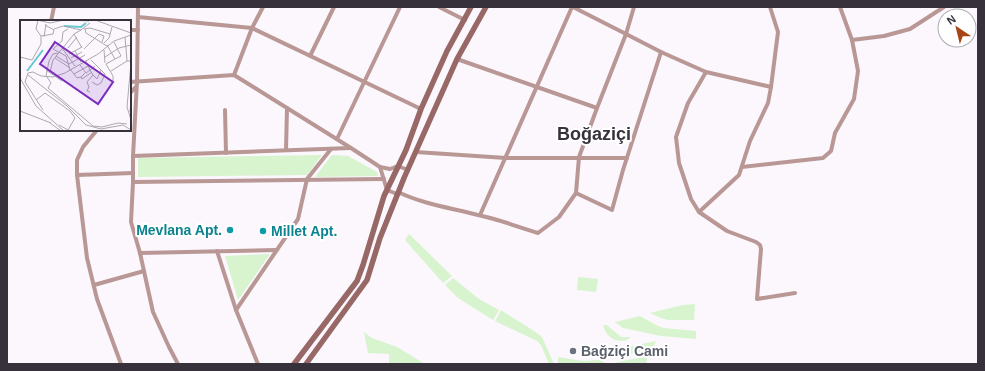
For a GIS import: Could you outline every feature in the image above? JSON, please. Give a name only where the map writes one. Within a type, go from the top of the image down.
[{"type":"main road","points":[[294,364],[357,281],[364,265],[384,196],[406,150],[447,51],[471,7]]},
{"type":"main road","points":[[306,364],[366,280],[380,238],[408,170],[457,59],[486,7]]},
{"type":"street","points":[[51,20],[54,7]]},
{"type":"street","points":[[138,7],[137,82],[131,222],[154,312],[178,364]]},
{"type":"street","points":[[234,75],[252,28],[263,7]]},
{"type":"street","points":[[310,56],[334,7]]},
{"type":"street","points":[[337,139],[400,7]]},
{"type":"street","points":[[439,7],[465,20]]},
{"type":"street","points":[[480,215],[573,7],[661,52],[706,72],[771,87]]},
{"type":"street","points":[[380,167],[387,190],[424,202],[480,215],[538,233],[559,217],[576,193],[579,157],[626,34],[634,7]]},
{"type":"street","points":[[698,212],[739,175],[750,141],[768,103],[778,32],[770,7]]},
{"type":"street","points":[[742,167],[824,158],[831,151],[835,133],[854,99],[858,71],[852,40],[840,7]]},
{"type":"street","points":[[852,40],[884,36],[910,28],[944,7]]},
{"type":"street","points":[[138,17],[252,28],[422,109]]},
{"type":"street","points":[[131,30],[138,30]]},
{"type":"street","points":[[576,193],[612,210],[661,52]]},
{"type":"street","points":[[457,59],[597,108]]},
{"type":"street","points":[[706,72],[688,103],[676,137],[679,163],[692,199],[698,212],[727,231],[760,245],[761,249],[757,299],[795,294]]},
{"type":"street","points":[[131,82],[234,75],[380,167],[390,169],[398,166],[408,170]]},
{"type":"street","points":[[131,92],[136,87]]},
{"type":"street","points":[[286,150],[287,108]]},
{"type":"street","points":[[225,110],[226,153]]},
{"type":"street","points":[[96,131],[83,147],[77,160],[77,175],[87,258],[97,300],[121,364]]},
{"type":"street","points":[[133,156],[351,148]]},
{"type":"street","points":[[236,310],[298,219],[307,179],[331,149]]},
{"type":"street","points":[[416,152],[506,158],[627,158]]},
{"type":"street","points":[[77,175],[133,173]]},
{"type":"street","points":[[133,182],[384,179]]},
{"type":"street","points":[[140,253],[277,250]]},
{"type":"street","points":[[217,251],[236,310],[258,364]]},
{"type":"street","points":[[94,285],[144,271]]},
{"type":"green space","points":[[322,155],[307,175],[138,177],[138,158]]},
{"type":"green space","points":[[332,155],[348,156],[377,172],[378,176],[315,177]]},
{"type":"green space","points":[[409,234],[452,276],[443,283],[405,240]]},
{"type":"green space","points":[[270,254],[238,300],[225,256]]},
{"type":"green space","points":[[578,277],[598,279],[596,292],[577,290]]},
{"type":"green space","points":[[453,278],[479,299],[499,310],[493,320],[457,297],[445,285]]},
{"type":"green space","points":[[695,304],[694,320],[668,320],[650,313],[683,305]]},
{"type":"green space","points":[[501,310],[542,337],[554,364],[549,364],[541,345],[537,341],[495,321]]},
{"type":"green space","points":[[640,316],[664,328],[696,331],[696,339],[661,336],[623,328],[615,322]]},
{"type":"green space","points":[[603,325],[607,325],[621,337],[631,337],[622,341],[615,340],[607,334]]},
{"type":"green space","points":[[364,332],[372,338],[397,347],[425,364],[389,364],[389,354],[368,353]]},
{"type":"green space","points":[[656,341],[652,351],[614,356],[594,353],[604,346],[614,350]]},
{"type":"green space","points":[[648,356],[646,364],[614,364],[614,363]]},
{"type":"green space","points":[[558,357],[582,361],[601,360],[605,364],[558,364]]},
{"type":"place","name":"Mevlana Apt.","points":[[230,230]]},
{"type":"place","name":"Millet Apt.","points":[[263,231]]},
{"type":"place","name":"Bağziçi Cami","points":[[573,351]]},
{"type":"district","name":"Boğaziçi","points":[[594,134]]}]
